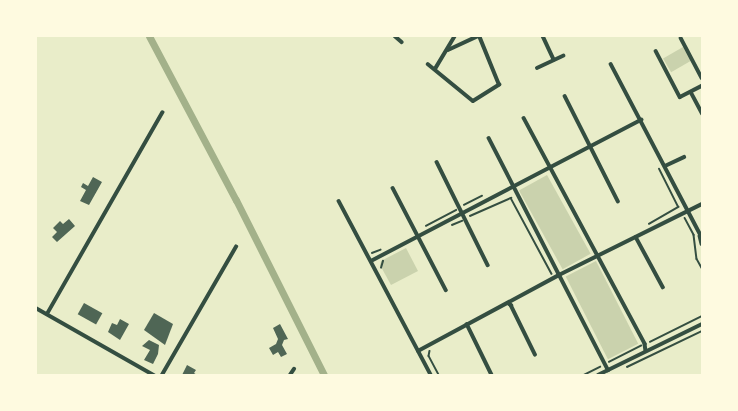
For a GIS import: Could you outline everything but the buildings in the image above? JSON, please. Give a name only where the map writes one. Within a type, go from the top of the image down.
[{"type":"street","points":[[395,36],[402,42]]},
{"type":"street","points":[[434,69],[455,36]]},
{"type":"street","points":[[428,64],[471,101],[499,86],[478,36],[447,50]]},
{"type":"street","points":[[543,36],[554,60]]},
{"type":"street","points":[[681,38],[702,78]]},
{"type":"street","points":[[656,51],[680,97],[702,86]]},
{"type":"street","points":[[537,68],[563,56]]},
{"type":"street","points":[[611,64],[701,236],[702,244]]},
{"type":"street","points":[[691,92],[702,113]]},
{"type":"street","points":[[565,96],[618,201]]},
{"type":"street","points":[[47,314],[162,113]]},
{"type":"street","points":[[524,118],[596,256],[646,344],[646,351]]},
{"type":"street","points":[[371,260],[641,120]]},
{"type":"street","points":[[489,138],[608,370]]},
{"type":"street","points":[[665,166],[684,157]]},
{"type":"street","points":[[437,162],[488,264]]},
{"type":"street","points":[[393,188],[446,290]]},
{"type":"street","points":[[340,201],[431,375]]},
{"type":"street","points":[[418,351],[559,275],[702,204]]},
{"type":"street","points":[[636,237],[663,287]]},
{"type":"street","points":[[162,375],[236,247]]},
{"type":"street","points":[[508,303],[511,305],[535,354]]},
{"type":"street","points":[[36,308],[154,375]]},
{"type":"street","points":[[467,324],[492,375]]},
{"type":"street","points":[[598,375],[702,324]]},
{"type":"street","points":[[290,375],[294,369]]},
{"type":"path","points":[[642,227],[678,207],[659,169]]},
{"type":"path","points":[[508,190],[511,198]]},
{"type":"path","points":[[415,232],[486,194]]},
{"type":"path","points":[[369,250],[373,253],[385,247]]},
{"type":"path","points":[[381,268],[384,275]]},
{"type":"path","points":[[584,375],[702,316]]},
{"type":"path","points":[[625,368],[702,331]]},
{"type":"green space","points":[[683,47],[691,61],[671,72],[663,58]]},
{"type":"green space","points":[[547,175],[591,254],[563,269],[519,191]]},
{"type":"green space","points":[[406,248],[418,271],[391,285],[380,265],[381,261]]},
{"type":"green space","points":[[596,261],[638,344],[608,359],[566,276]]},
{"type":"waterway","points":[[149,36],[236,200],[324,375]]}]
